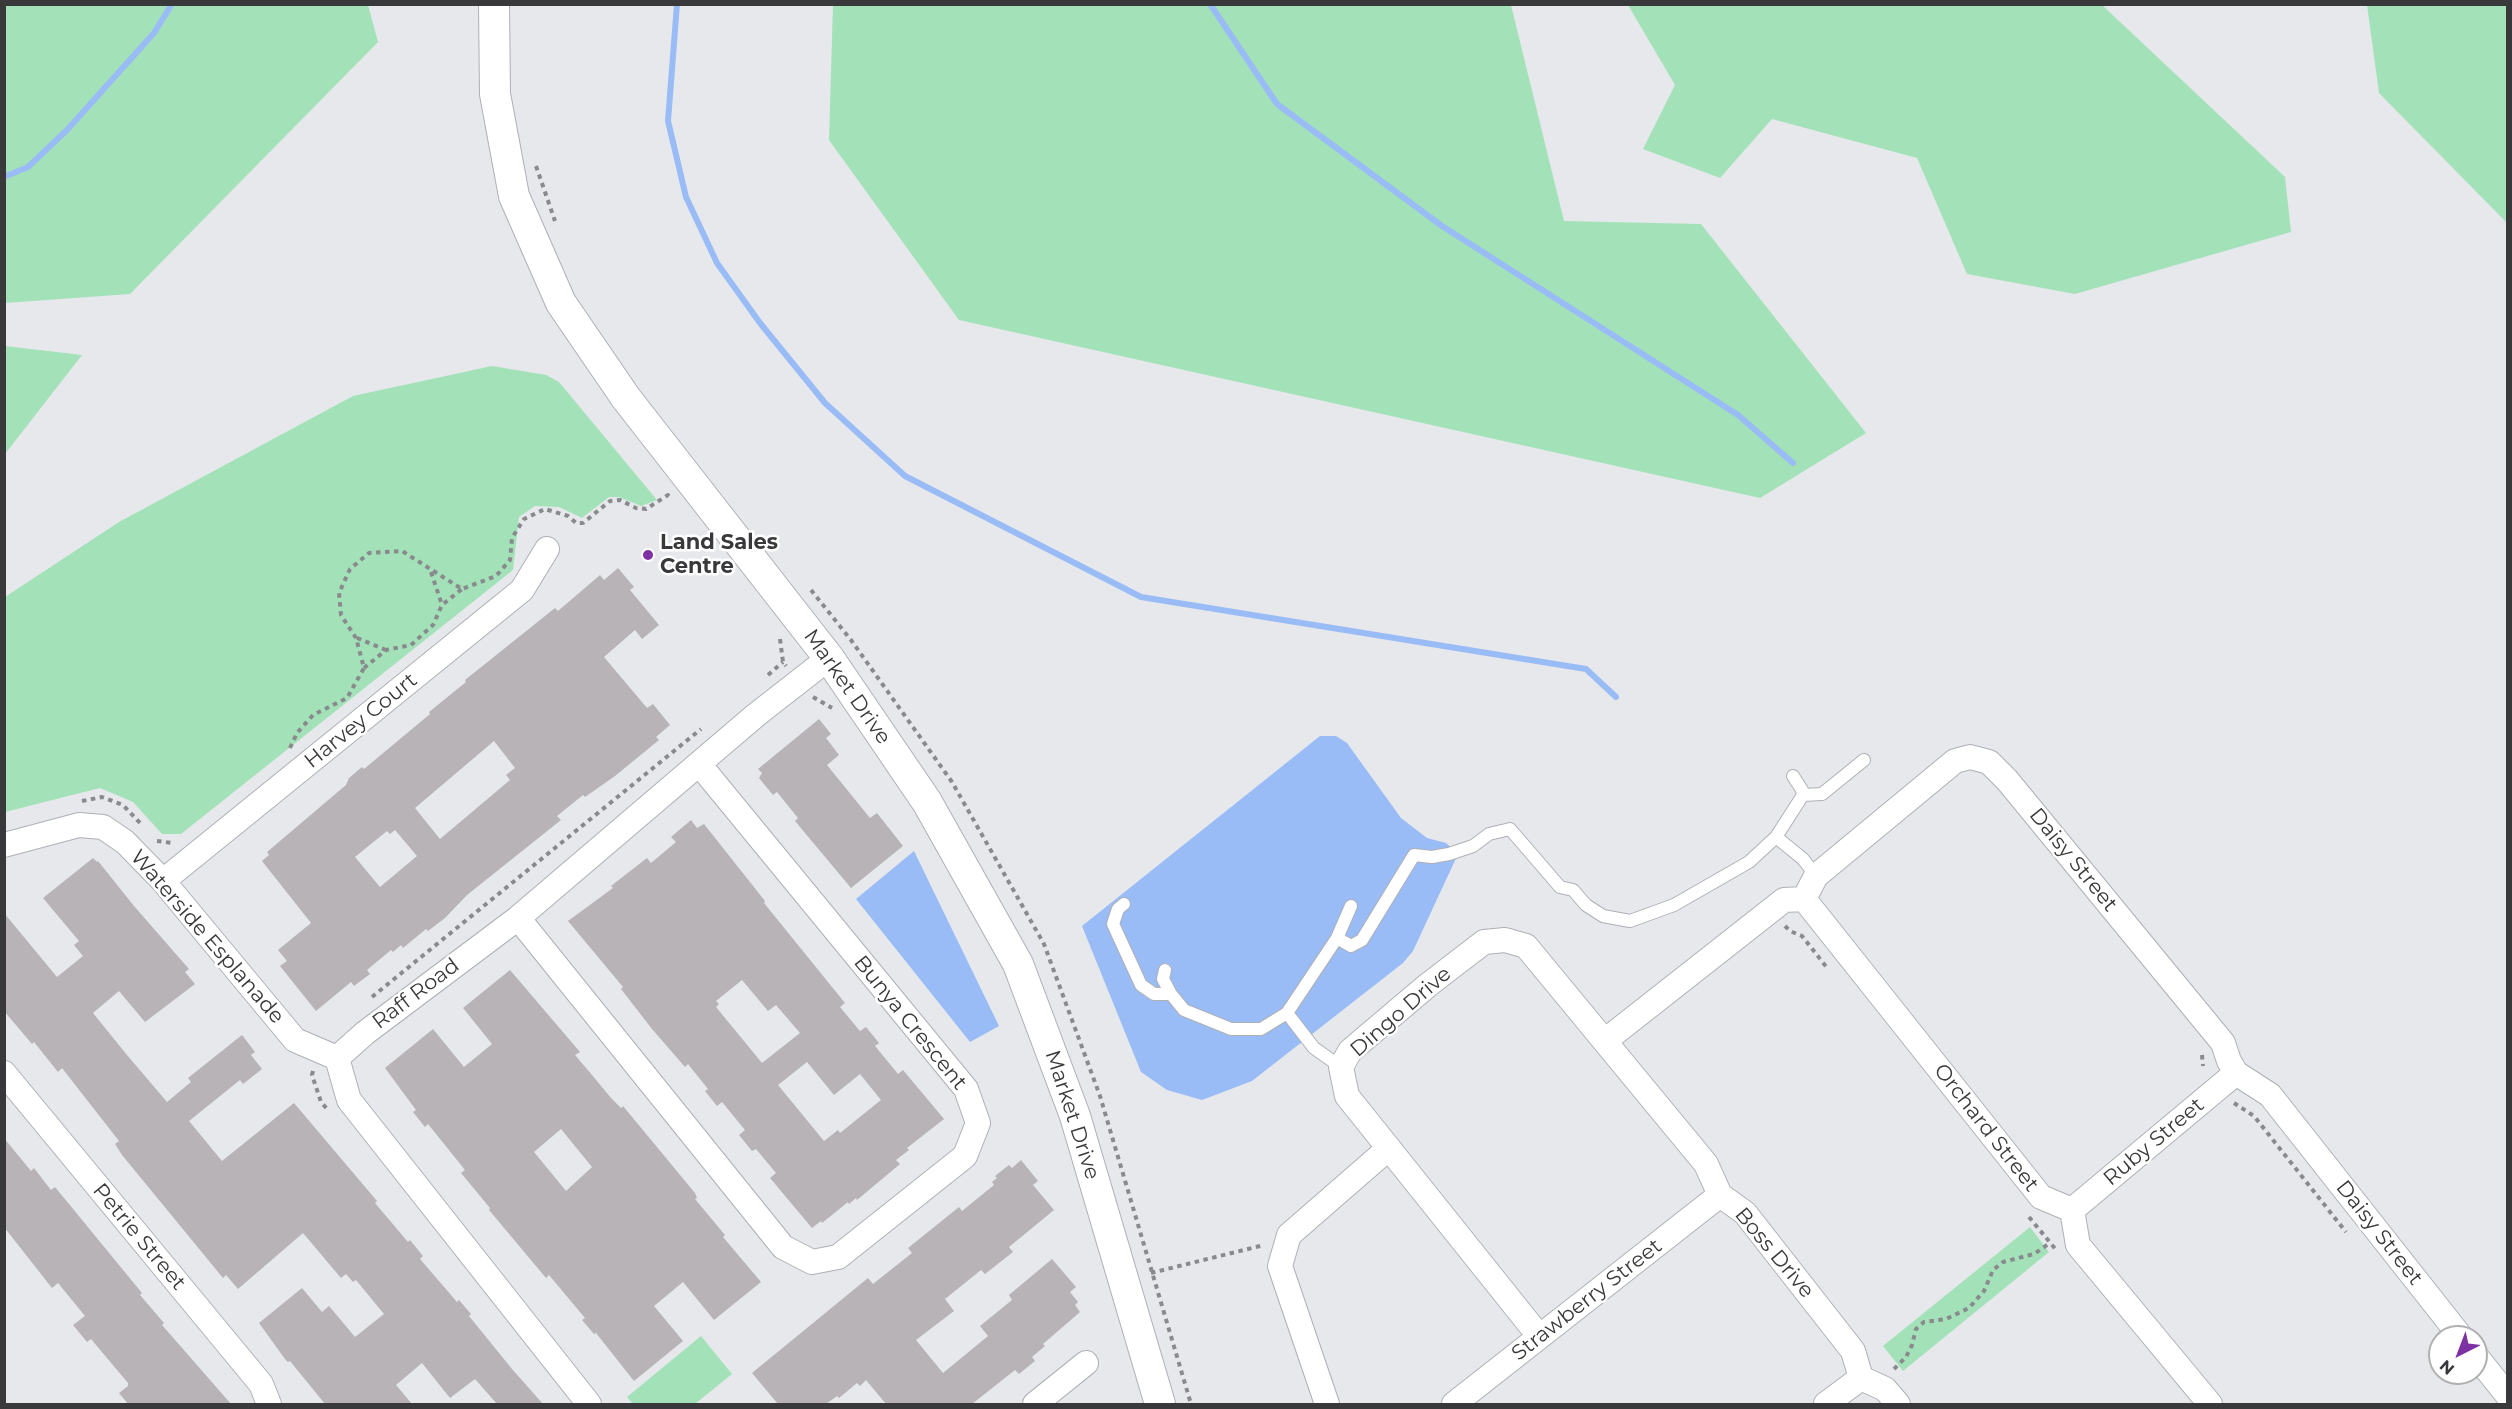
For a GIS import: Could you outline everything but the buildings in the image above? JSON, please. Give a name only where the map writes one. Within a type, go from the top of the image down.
[{"type":"street","name":"Market Drive","points":[[494,4],[495,94],[514,196],[561,303],[626,398],[829,658],[927,802],[1018,964],[1075,1116],[1160,1404]]},
{"type":"street","name":"Harvey Court","points":[[163,881],[522,590],[548,549]]},
{"type":"street","name":"Raff Road","points":[[327,1054],[365,1033],[518,918],[799,680],[829,658]]},
{"type":"street","name":"Daisy Street","points":[[1804,899],[1816,876],[1955,761],[1970,757],[1989,762],[2007,780],[2223,1043],[2228,1080],[2270,1095],[2452,1325]]},
{"type":"street","name":"Bunya Crescent","points":[[518,918],[783,1246],[812,1262],[838,1257],[965,1156],[978,1123],[966,1089],[699,764]]},
{"type":"street","name":"Waterside Esplanade","points":[[4,845],[79,825],[104,827],[125,842],[163,881],[295,1040],[327,1054]]},
{"type":"street","points":[[1606,1040],[1784,900],[1804,899]]},
{"type":"street","name":"Orchard Street","points":[[1804,899],[2041,1197],[2072,1210]]},
{"type":"street","name":"Dingo Drive","points":[[1539,1336],[1347,1096],[1341,1067],[1350,1051],[1484,942],[1505,940],[1527,946],[1606,1040]]},
{"type":"street","name":"Boss Drive","points":[[1606,1040],[1706,1164],[1720,1195],[1745,1213],[1853,1351],[1861,1378]]},
{"type":"street","points":[[327,1054],[349,1100],[589,1404]]},
{"type":"street","name":"Petrie Street","points":[[4,1073],[261,1384],[269,1404]]},
{"type":"street","name":"Ruby Street","points":[[2072,1210],[2228,1080]]},
{"type":"street","points":[[1327,1404],[1281,1266],[1289,1235],[1389,1148]]},
{"type":"street","name":"Strawberry Street","points":[[1454,1404],[1720,1195]]},
{"type":"street","points":[[2072,1210],[2078,1245],[2210,1404]]},
{"type":"street","points":[[1035,1404],[1086,1362]]},
{"type":"street","points":[[2488,1371],[2508,1396]]},
{"type":"street","points":[[1826,1404],[1861,1378],[1885,1389],[1898,1404]]},
{"type":"lane","points":[[1803,795],[1822,794],[1864,760]]},
{"type":"lane","points":[[1793,776],[1803,795]]},
{"type":"lane","points":[[1337,938],[1351,946],[1362,940],[1414,855],[1432,857],[1449,854],[1473,846],[1488,834],[1510,829],[1560,887],[1573,890],[1586,905],[1603,916],[1630,921],[1674,905],[1749,862],[1776,837],[1803,795]]},
{"type":"lane","points":[[1776,837],[1803,859],[1816,876]]},
{"type":"lane","points":[[1124,904],[1118,909],[1113,924],[1141,985],[1154,994],[1171,994]]},
{"type":"lane","points":[[1165,970],[1163,979],[1184,1010],[1231,1029],[1261,1029],[1287,1013],[1337,938],[1351,906]]},
{"type":"lane","points":[[1287,1013],[1314,1048],[1341,1067]]},
{"type":"path","points":[[288,753],[297,733],[313,715],[348,698],[364,668],[386,650],[411,645],[433,625],[442,605],[462,590],[496,576],[510,560],[512,538],[524,519],[545,509],[568,516],[576,523],[583,523],[610,501],[620,500],[636,508],[646,509],[668,495],[675,505]]},
{"type":"path","points":[[364,668],[356,638],[341,615],[339,593],[350,569],[369,553],[402,550],[418,559],[430,571],[462,590]]},
{"type":"path","points":[[430,571],[442,605]]},
{"type":"path","points":[[774,632],[781,641],[783,662],[814,699],[833,709]]},
{"type":"path","points":[[356,638],[386,650]]},
{"type":"path","points":[[766,676],[783,662]]},
{"type":"path","points":[[364,1004],[704,727]]},
{"type":"path","points":[[159,843],[180,843]]},
{"type":"path","points":[[327,1054],[312,1075],[321,1102],[329,1111]]},
{"type":"path","points":[[2201,1071],[2204,1066],[2228,1080],[2237,1107],[2254,1116],[2351,1237]]},
{"type":"path","points":[[1891,1372],[1906,1357],[1916,1329],[1924,1322],[1946,1319],[1969,1308],[1984,1291],[1993,1270],[2003,1262],[2034,1254],[2050,1243]]},
{"type":"path","points":[[1151,1273],[1264,1245]]},
{"type":"green space","points":[[5,4],[368,5],[378,42],[130,294],[5,303]]},
{"type":"green space","points":[[833,5],[1511,5],[1564,221],[1701,224],[1866,433],[1760,498],[959,320],[829,140]]},
{"type":"green space","points":[[1628,5],[2102,5],[2285,177],[2291,232],[2075,294],[1967,274],[1917,158],[1772,119],[1720,178],[1643,149],[1675,85]]},
{"type":"green space","points":[[2367,5],[2507,5],[2507,223],[2379,93]]},
{"type":"green space","points":[[4,346],[82,355],[5,454]]},
{"type":"green space","points":[[492,366],[546,375],[559,382],[657,500],[641,506],[619,497],[609,497],[582,518],[559,507],[535,506],[519,517],[513,570],[181,834],[162,834],[133,802],[100,788],[5,812],[5,597],[119,522],[353,396]]},
{"type":"green space","points":[[2030,1227],[2049,1252],[1903,1371],[1883,1346]]},
{"type":"green space","points":[[701,1336],[732,1374],[695,1404],[633,1404],[627,1397]]},
{"type":"water","points":[[1320,736],[1336,736],[1347,743],[1401,818],[1427,838],[1446,843],[1458,854],[1413,951],[1403,963],[1252,1081],[1202,1100],[1167,1090],[1141,1072],[1082,926]]},
{"type":"water","points":[[914,851],[999,1026],[970,1042],[856,899]]},
{"type":"waterway","points":[[4,177],[28,167],[67,130],[154,33],[172,4]]},
{"type":"waterway","points":[[677,4],[668,121],[686,197],[717,263],[760,323],[825,403],[905,476],[1141,597],[1586,669],[1616,697]]},
{"type":"waterway","points":[[1210,4],[1277,104],[1442,226],[1738,415],[1793,463]]},
{"type":"place","name":"Land Sales Centre","points":[[648,555]]}]
